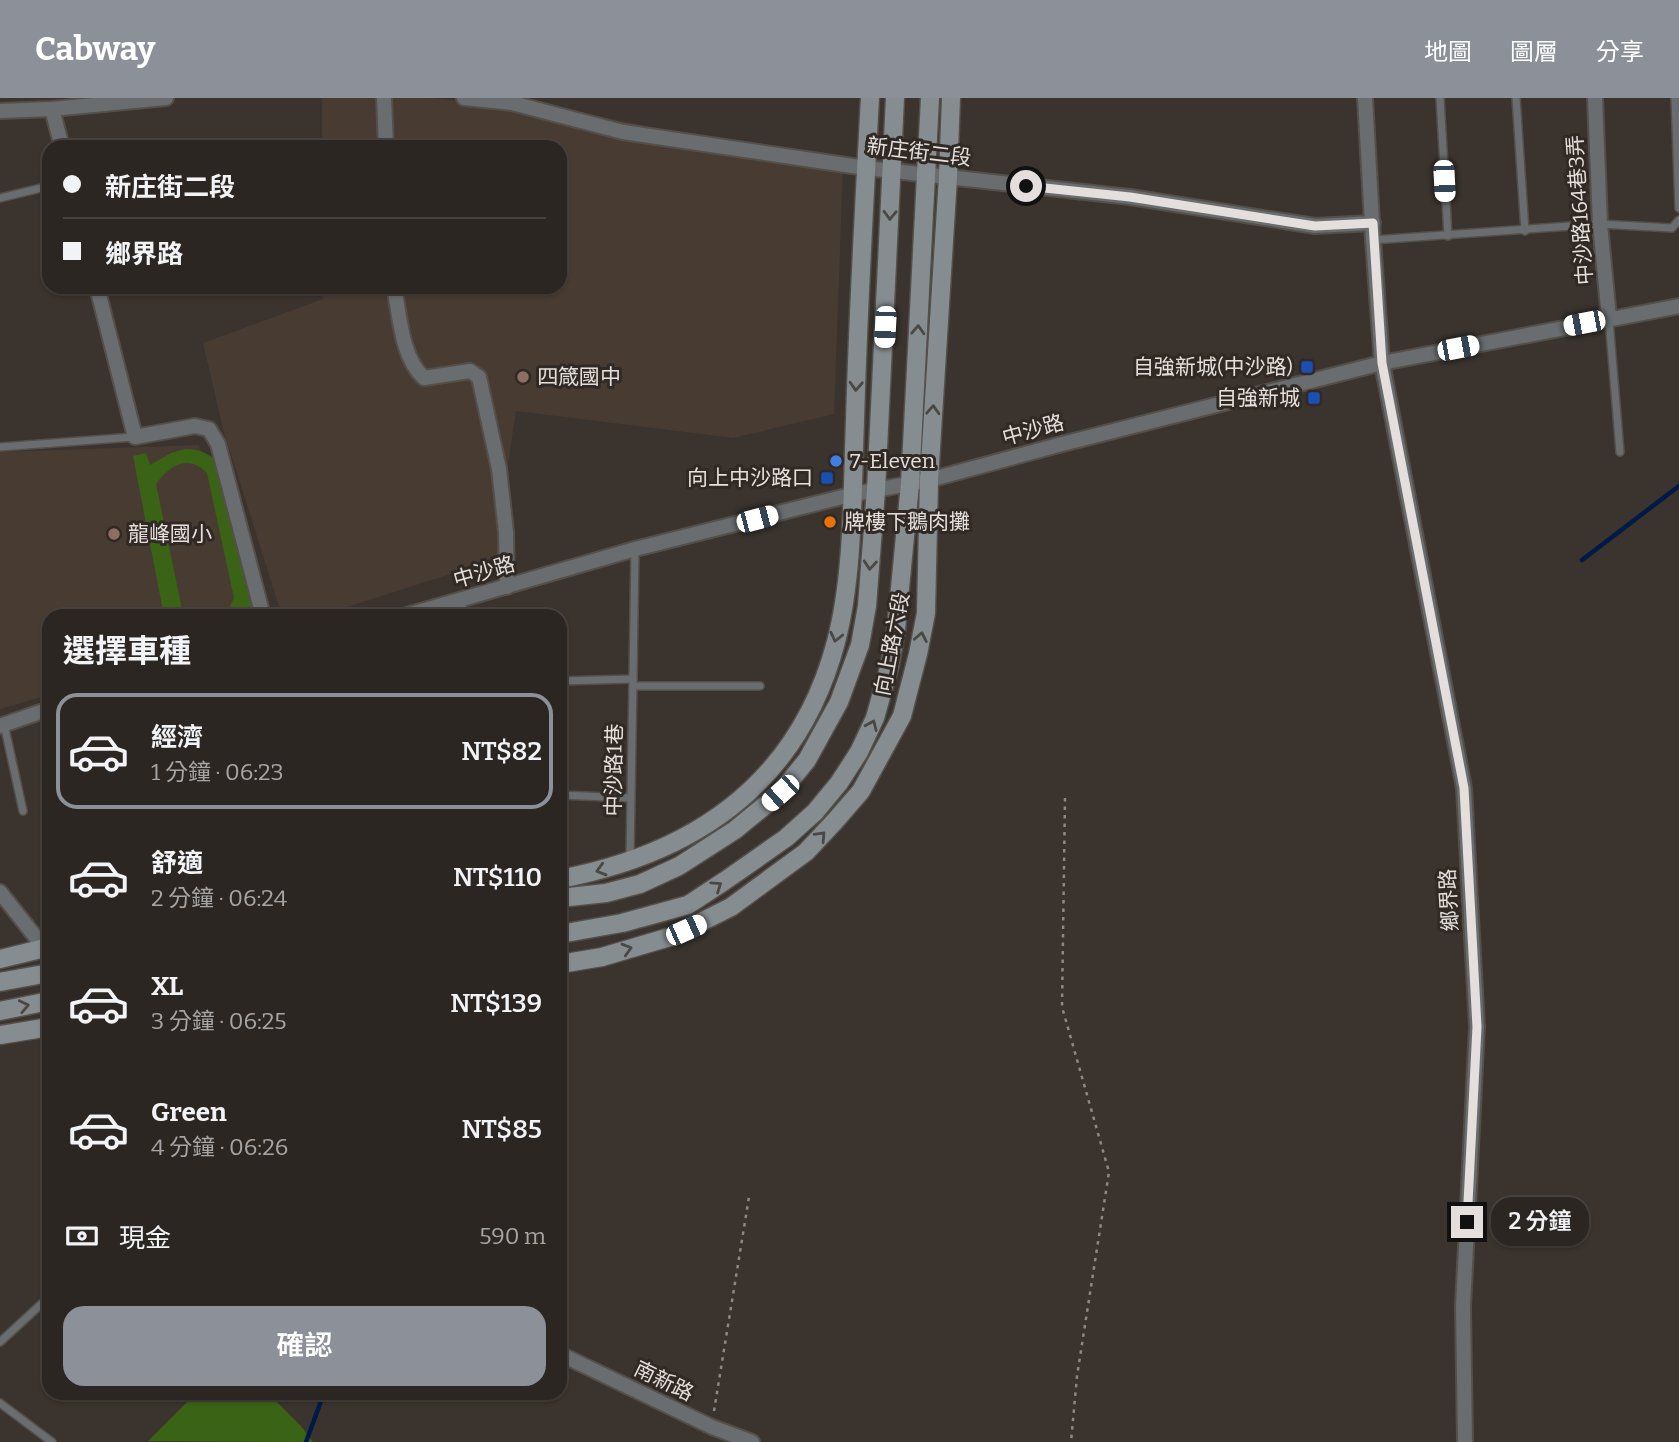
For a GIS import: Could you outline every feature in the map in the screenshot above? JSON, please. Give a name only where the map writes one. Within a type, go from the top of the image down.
[{"type":"main road","points":[[567,878],[594,873],[669,846],[749,794],[774,768],[804,724],[818,696],[836,642],[854,494],[870,98]]},
{"type":"main road","name":"向上路六段","points":[[567,897],[606,893],[629,887],[679,866],[735,830],[780,793],[807,760],[839,702],[860,645],[867,606],[876,490],[895,98]]},
{"type":"main road","name":"向上路六段","points":[[567,933],[622,923],[688,905],[786,838],[815,812],[839,783],[859,752],[875,718],[896,630],[910,484],[930,98]]},
{"type":"main road","name":"向上路六段","points":[[567,963],[601,957],[673,936],[731,908],[806,852],[860,791],[902,716],[926,613],[929,480],[951,98]]},
{"type":"main road","points":[[0,959],[42,951]]},
{"type":"main road","points":[[0,982],[42,974]]},
{"type":"main road","points":[[0,1011],[42,1002]]},
{"type":"main road","points":[[0,1035],[42,1028]]},
{"type":"street","points":[[0,111],[166,98]]},
{"type":"street","points":[[384,98],[386,140]]},
{"type":"street","name":"新庄街二段","points":[[464,98],[513,100],[624,132],[866,168],[1130,197],[1315,226],[1373,223]]},
{"type":"street","name":"鄉界路","points":[[1366,98],[1382,363],[1464,788],[1477,1027],[1463,1306],[1465,1442]]},
{"type":"street","name":"中沙路164巷3弄","points":[[1595,98],[1600,224],[1609,318]]},
{"type":"street","points":[[52,109],[60,140]]},
{"type":"street","points":[[99,294],[135,437],[195,426],[209,429],[218,444],[261,609]]},
{"type":"street","points":[[395,294],[406,347],[415,370],[424,378],[470,371],[479,377],[499,469],[506,532],[507,587]]},
{"type":"street","name":"中沙路","points":[[429,609],[635,549],[854,494],[929,480],[1382,363],[1679,306]]},
{"type":"street","points":[[2,725],[42,711]]},
{"type":"street","points":[[0,892],[42,943]]},
{"type":"street","name":"南新路","points":[[567,1357],[712,1427],[751,1442]]},
{"type":"lane","points":[[1440,98],[1448,236]]},
{"type":"lane","points":[[1516,98],[1525,230]]},
{"type":"lane","points":[[1675,98],[1679,208]]},
{"type":"lane","points":[[0,198],[42,188]]},
{"type":"lane","points":[[1373,240],[1600,224],[1672,228],[1679,219]]},
{"type":"lane","points":[[1609,318],[1620,452]]},
{"type":"lane","points":[[0,447],[135,437]]},
{"type":"lane","name":"中沙路1巷","points":[[630,861],[635,549]]},
{"type":"lane","points":[[462,600],[462,609]]},
{"type":"lane","points":[[567,681],[760,686]]},
{"type":"lane","points":[[2,725],[23,811]]},
{"type":"lane","points":[[567,795],[631,798]]},
{"type":"lane","points":[[0,1342],[42,1303]]},
{"type":"lane","points":[[0,1403],[52,1442]]},
{"type":"path","points":[[1065,798],[1062,1007],[1109,1172],[1077,1376],[1071,1442]]},
{"type":"path","points":[[712,1427],[749,1197]]},
{"type":"shaded area","name":"四箴國中","points":[[322,98],[431,98],[613,119],[843,168],[834,414],[733,438],[516,411],[505,484],[504,557],[341,609],[280,609],[223,429],[203,343],[323,299],[323,294],[567,294],[567,140],[322,140]]},
{"type":"shaded area","name":"龍峰國小","points":[[199,445],[252,609],[42,609],[42,697],[0,709],[0,452]]},
{"type":"green space","points":[[185,449],[195,450],[204,452],[219,463],[252,609],[228,609],[234,598],[207,473],[200,467],[186,463],[173,467],[156,484],[182,609],[163,609],[133,456],[146,453],[150,465],[171,453]]},
{"type":"green space","points":[[189,1400],[275,1400],[313,1442],[148,1441]]},
{"type":"waterway","points":[[1582,560],[1679,486]]},
{"type":"waterway","points":[[306,1442],[321,1400]]},
{"type":"place","name":"自強新城(中沙路)","points":[[1307,367]]},
{"type":"place","name":"四箴國中","points":[[523,377]]},
{"type":"place","name":"自強新城","points":[[1314,398]]},
{"type":"place","name":"7-Eleven","points":[[836,461]]},
{"type":"place","name":"向上中沙路口","points":[[827,478]]},
{"type":"place","name":"牌樓下鵝肉攤","points":[[830,522]]},
{"type":"place","name":"龍峰國小","points":[[114,534]]},
{"type":"route","points":[[1026,186],[1130,197],[1315,226],[1373,223],[1382,363],[1464,788],[1477,1027],[1467,1222]]}]
